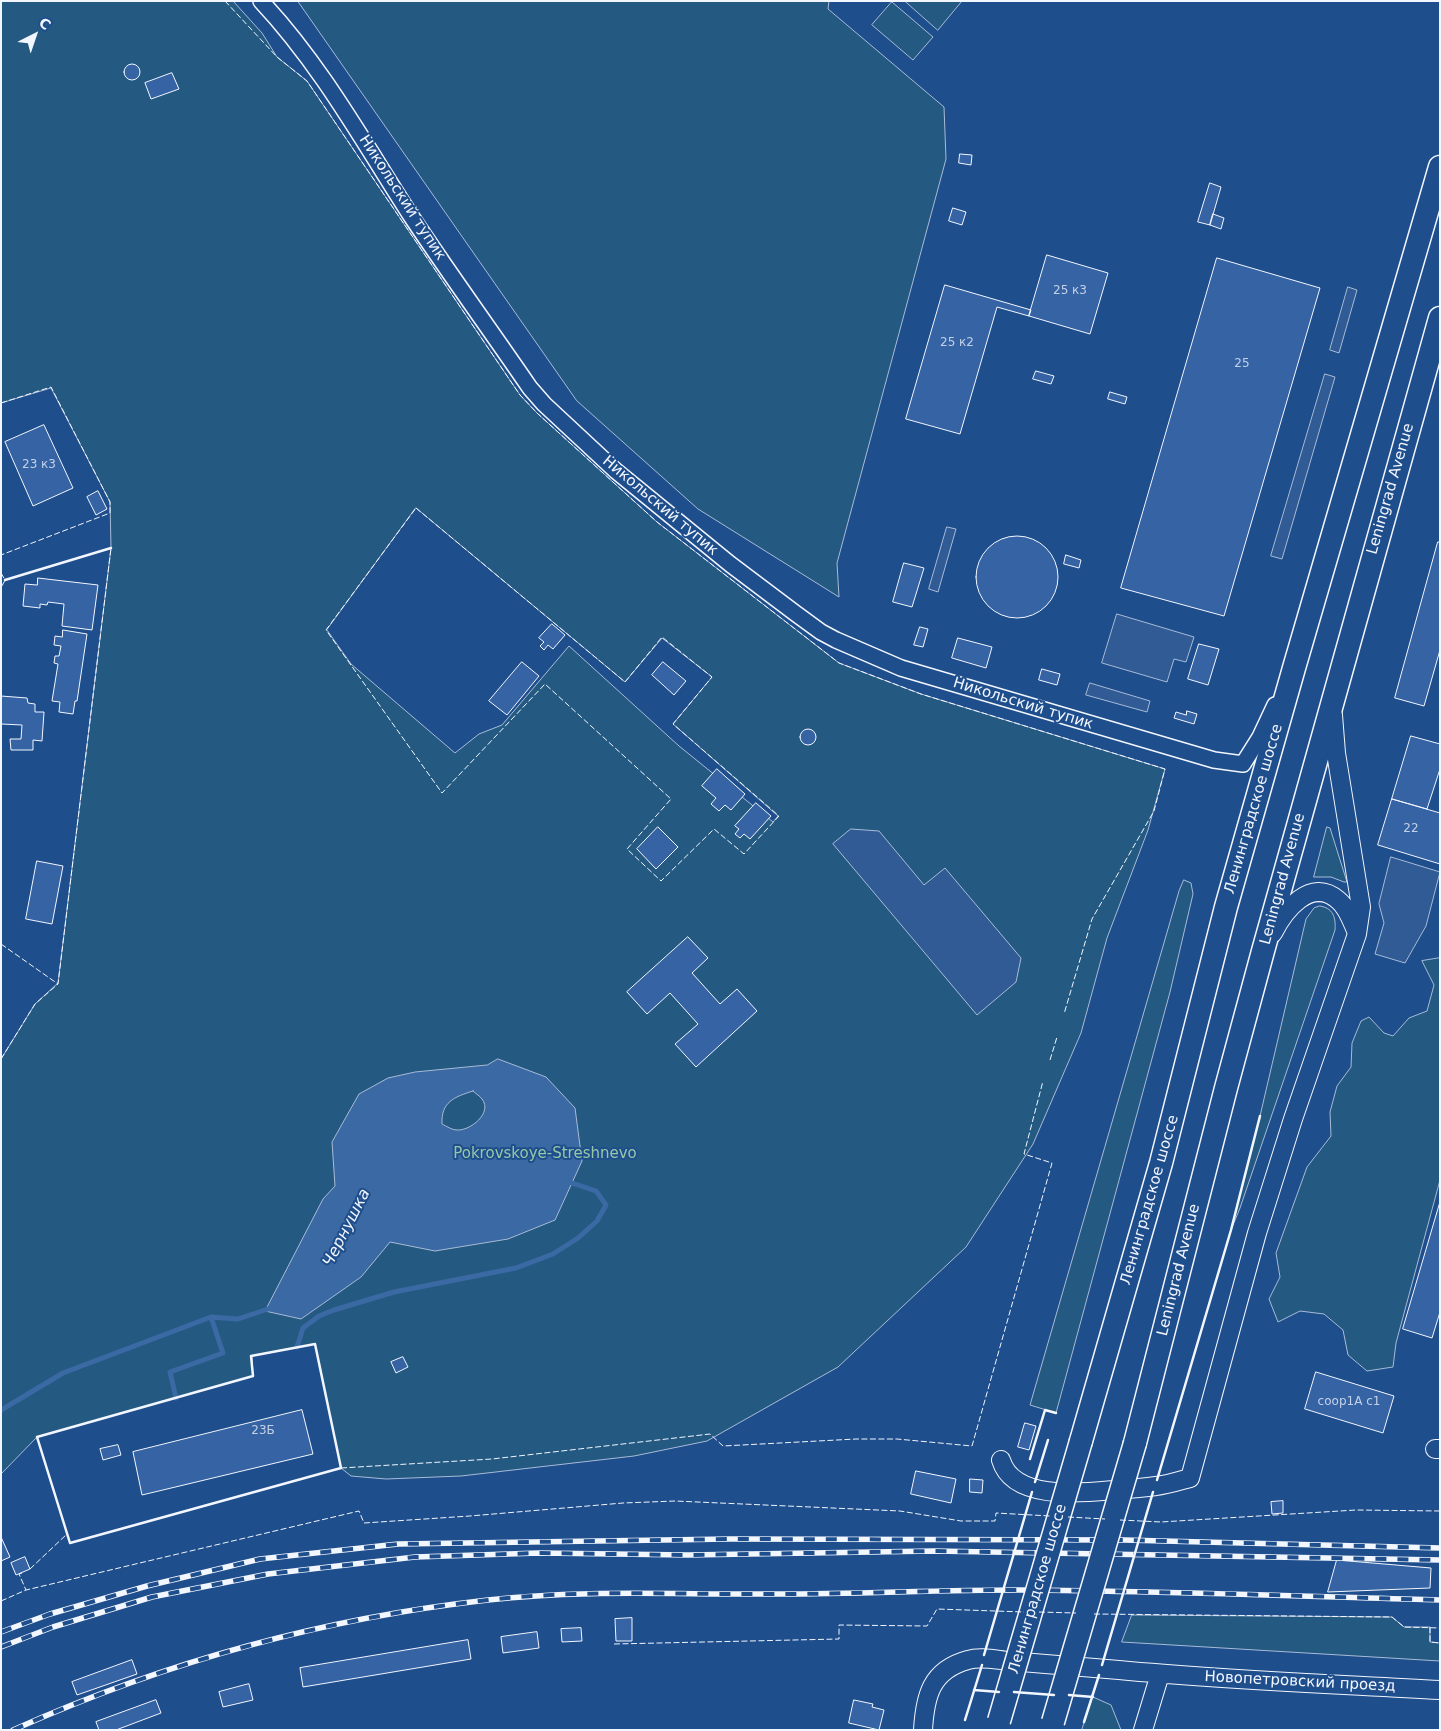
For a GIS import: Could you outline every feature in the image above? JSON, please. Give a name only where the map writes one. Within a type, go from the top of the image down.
[{"type":"main road","points":[[1294,668],[1440,167]]},
{"type":"main road","name":"Leningrad Avenue","points":[[1052,1726],[1135,1442],[1263,951],[1440,318]]},
{"type":"main road","name":"Ленинградское шоссе","points":[[998,1725],[1082,1441],[1161,1163],[1226,907],[1294,668]]},
{"type":"street","name":"Никольский тупик","points":[[261,1],[286,28],[350,118],[413,218],[530,388],[544,404],[616,471],[730,564],[821,632],[855,650],[894,665],[1199,756],[1242,764],[1260,736],[1294,668]]},
{"type":"street","points":[[1001,1460],[1003,1467],[1015,1479],[1048,1492],[1076,1494],[1157,1486],[1190,1478],[1257,1233],[1293,1119],[1357,934],[1361,907],[1336,753],[1332,699]]},
{"type":"street","points":[[1263,951],[1280,919],[1296,900],[1318,892],[1338,900],[1347,911],[1357,934]]},
{"type":"street","name":"Новопетровский проезд","points":[[923,1729],[925,1703],[929,1690],[945,1671],[968,1659],[1160,1674],[1440,1690]]},
{"type":"street","points":[[1143,1730],[1160,1674]]},
{"type":"green space","name":"Pokrovskoye-Streshnevo","points":[[1,1],[233,1],[262,33],[277,57],[307,81],[520,395],[537,413],[657,522],[839,663],[921,694],[1165,769],[1148,830],[1107,938],[1081,1033],[1033,1144],[966,1247],[838,1367],[707,1441],[634,1456],[461,1476],[386,1479],[351,1476],[341,1468],[315,1344],[252,1356],[253,1376],[37,1437],[1,1474],[1,1059],[35,1004],[58,983],[111,548],[110,502],[51,388],[1,403]],"holes":[[[416,508],[625,682],[662,638],[712,677],[673,724],[778,816],[773,822],[679,746],[569,646],[502,725],[479,734],[455,753],[351,664],[327,630]]]},
{"type":"green space","points":[[298,1],[829,1],[828,9],[944,107],[946,159],[837,563],[839,597],[698,509],[577,401]]},
{"type":"green space","points":[[905,1],[962,1],[938,30]]},
{"type":"green space","points":[[892,2],[933,37],[913,60],[872,25]]},
{"type":"green space","points":[[1327,827],[1330,828],[1347,882],[1331,877],[1314,877]]},
{"type":"green space","points":[[1184,880],[1191,883],[1193,894],[1170,992],[1056,1413],[1030,1405],[1179,891]]},
{"type":"green space","points":[[1320,906],[1328,909],[1333,914],[1335,930],[1231,1230],[1306,919],[1314,908]]},
{"type":"green space","points":[[1440,958],[1440,1180],[1396,1343],[1393,1367],[1367,1371],[1348,1355],[1343,1330],[1324,1314],[1300,1311],[1278,1322],[1269,1299],[1280,1277],[1276,1253],[1307,1167],[1331,1136],[1330,1112],[1337,1086],[1351,1067],[1352,1043],[1361,1021],[1369,1017],[1384,1033],[1393,1036],[1409,1018],[1427,1011],[1434,985],[1422,961]]},
{"type":"green space","points":[[1132,1615],[1392,1617],[1404,1627],[1430,1627],[1430,1642],[1440,1643],[1440,1661],[1122,1642]]},
{"type":"green space","points":[[1093,1697],[1111,1705],[1121,1730],[1082,1730]]},
{"type":"shaded area","points":[[1348,287],[1357,290],[1339,353],[1330,350]]},
{"type":"shaded area","points":[[1325,374],[1335,377],[1282,559],[1271,556]]},
{"type":"shaded area","points":[[947,527],[956,529],[938,592],[929,589]]},
{"type":"shaded area","points":[[1117,614],[1194,637],[1186,662],[1174,659],[1167,682],[1102,663]]},
{"type":"shaded area","points":[[1090,683],[1150,701],[1147,712],[1086,695]]},
{"type":"shaded area","points":[[851,829],[879,831],[924,885],[945,868],[1021,958],[1016,982],[977,1015],[833,844]]},
{"type":"shaded area","points":[[1391,857],[1440,872],[1426,926],[1405,963],[1375,954],[1384,923],[1379,904]]},
{"type":"water","points":[[498,1059],[546,1077],[575,1108],[582,1161],[555,1220],[508,1239],[435,1251],[390,1242],[361,1277],[301,1319],[265,1311],[323,1199],[335,1186],[332,1142],[359,1094],[388,1078],[415,1072],[487,1065]],"holes":[[[473,1091],[485,1104],[485,1110],[478,1120],[462,1130],[453,1129],[442,1124],[446,1105],[455,1098]]]},
{"type":"building","points":[[132,64],[138,66],[140,72],[138,78],[132,80],[126,78],[124,72],[126,66]]},
{"type":"building","points":[[172,73],[179,89],[151,99],[145,83]]},
{"type":"building","points":[[960,154],[972,155],[971,165],[959,163]]},
{"type":"building","points":[[1210,183],[1221,187],[1210,225],[1198,222]]},
{"type":"building","points":[[953,208],[966,212],[962,225],[949,221]]},
{"type":"building","points":[[1213,214],[1224,218],[1221,229],[1210,225]]},
{"type":"building","points":[[1047,255],[1108,273],[1090,334],[1029,316]]},
{"type":"building","points":[[1217,258],[1320,288],[1224,616],[1121,588]]},
{"type":"building","points":[[945,285],[1031,310],[1029,316],[997,307],[960,434],[906,419]]},
{"type":"building","points":[[1036,371],[1054,376],[1051,384],[1033,379]]},
{"type":"building","points":[[1110,392],[1127,397],[1125,404],[1108,399]]},
{"type":"building","points":[[44,425],[73,488],[33,506],[5,442]]},
{"type":"building","points":[[98,491],[107,509],[96,515],[87,497]]},
{"type":"building","points":[[1017,536],[1033,539],[1046,548],[1055,561],[1058,577],[1055,593],[1046,606],[1033,615],[1017,618],[1001,615],[988,606],[979,593],[976,577],[979,561],[988,548],[1001,539]]},
{"type":"building","points":[[1438,542],[1440,542],[1440,650],[1424,706],[1395,698]]},
{"type":"building","points":[[1066,555],[1081,560],[1079,568],[1064,564]]},
{"type":"building","points":[[904,563],[924,568],[912,607],[893,602]]},
{"type":"building","points":[[38,578],[98,585],[92,630],[62,626],[64,604],[48,602],[47,605],[40,604],[40,608],[23,606],[25,584],[37,585]]},
{"type":"building","points":[[552,624],[565,635],[553,649],[548,645],[544,650],[540,646],[544,642],[539,638]]},
{"type":"building","points":[[920,627],[928,629],[923,647],[914,645]]},
{"type":"building","points":[[63,630],[87,634],[77,701],[75,701],[73,714],[59,712],[60,702],[52,701],[58,664],[54,663],[55,656],[59,656],[61,646],[54,645],[55,636],[62,637]]},
{"type":"building","points":[[958,638],[992,647],[986,668],[952,658]]},
{"type":"building","points":[[1199,644],[1219,649],[1208,685],[1188,679]]},
{"type":"building","points":[[522,662],[539,676],[507,715],[489,701]]},
{"type":"building","points":[[663,662],[686,681],[674,695],[652,675]]},
{"type":"building","points":[[1042,669],[1060,674],[1057,685],[1039,680]]},
{"type":"building","points":[[1,696],[27,698],[28,703],[35,704],[35,712],[44,712],[42,741],[33,740],[33,750],[11,750],[10,739],[21,739],[22,725],[1,724]]},
{"type":"building","points":[[1187,711],[1197,714],[1194,724],[1174,718],[1176,712],[1186,715]]},
{"type":"building","points":[[805,729],[811,729],[816,734],[814,743],[805,745],[800,740],[800,734]]},
{"type":"building","points":[[1411,736],[1440,744],[1440,769],[1427,809],[1392,799]]},
{"type":"building","points":[[717,769],[745,794],[731,810],[725,805],[719,811],[711,804],[716,798],[702,786]]},
{"type":"building","points":[[1392,799],[1440,813],[1440,864],[1378,845]]},
{"type":"building","points":[[756,803],[771,816],[750,839],[744,834],[740,838],[735,834],[739,829],[735,826]]},
{"type":"building","points":[[658,827],[678,847],[656,869],[637,849]]},
{"type":"building","points":[[37,861],[63,866],[52,924],[26,919]]},
{"type":"building","points":[[688,937],[708,958],[692,973],[720,1004],[737,989],[757,1011],[696,1067],[675,1044],[698,1024],[670,993],[647,1014],[627,992]]},
{"type":"building","points":[[1440,1202],[1440,1312],[1432,1338],[1403,1329]]},
{"type":"building","points":[[403,1357],[408,1367],[396,1373],[391,1362]]},
{"type":"building","points":[[1316,1372],[1394,1396],[1383,1433],[1305,1409]]},
{"type":"building","points":[[302,1410],[313,1454],[142,1495],[133,1452]]},
{"type":"building","points":[[1025,1423],[1036,1426],[1029,1450],[1018,1447]]},
{"type":"building","points":[[118,1445],[121,1455],[103,1460],[100,1449]]},
{"type":"building","points":[[916,1471],[956,1479],[951,1503],[911,1494]]},
{"type":"building","points":[[970,1479],[983,1480],[982,1493],[970,1492]]},
{"type":"building","points":[[1283,1501],[1283,1513],[1272,1514],[1271,1502]]},
{"type":"building","points":[[1,1537],[10,1557],[1,1561]]},
{"type":"building","points":[[25,1557],[30,1569],[16,1575],[11,1563]]},
{"type":"building","points":[[1337,1560],[1431,1568],[1430,1588],[1328,1592]]},
{"type":"building","points":[[632,1618],[632,1641],[616,1641],[615,1619]]},
{"type":"building","points":[[581,1628],[582,1641],[562,1642],[561,1629]]},
{"type":"building","points":[[537,1632],[539,1648],[503,1653],[501,1637]]},
{"type":"building","points":[[468,1640],[471,1659],[303,1687],[300,1668]]},
{"type":"building","points":[[132,1660],[137,1674],[77,1695],[72,1682]]},
{"type":"building","points":[[249,1684],[253,1700],[223,1707],[219,1692]]},
{"type":"building","points":[[156,1700],[161,1713],[116,1730],[99,1730],[96,1722]]},
{"type":"building","points":[[854,1700],[873,1704],[872,1707],[884,1710],[879,1730],[849,1723]]},
{"type":"waterway","points":[[297,1347],[303,1328],[319,1316],[334,1310],[394,1292],[516,1268],[553,1254],[578,1238],[597,1221],[606,1205],[596,1191],[566,1181]]},
{"type":"waterway","name":"Чернушка","points":[[1,1410],[63,1373],[211,1317],[238,1319],[271,1308]]},
{"type":"waterway","points":[[176,1398],[170,1372],[223,1353],[211,1317]]},
{"type":"railway","points":[[1,1632],[50,1614],[147,1586],[260,1559],[398,1544],[730,1539],[1124,1540],[1440,1548]]},
{"type":"railway","points":[[1,1647],[53,1627],[152,1597],[268,1574],[415,1557],[539,1553],[688,1555],[934,1551],[1440,1560]]},
{"type":"railway","points":[[13,1730],[128,1684],[186,1664],[246,1647],[366,1618],[488,1600],[597,1594],[808,1594],[1018,1590],[1440,1600]]},
{"type":"fence","points":[[225,1],[277,57],[307,81],[520,395],[537,413],[657,522],[839,663],[921,694],[1165,769],[1154,811],[1092,919],[1064,1014]]},
{"type":"fence","points":[[1,403],[51,387],[110,502],[110,513],[1,555]]},
{"type":"fence","points":[[416,508],[625,682],[662,637],[712,677],[673,724],[779,816],[744,854],[714,829],[661,881],[627,849],[671,799],[545,684],[442,793],[326,630],[416,508]]},
{"type":"fence","points":[[1,1059],[35,1004],[58,984],[111,548]]},
{"type":"fence","points":[[1,573],[5,580],[1,588]]},
{"type":"fence","points":[[1,944],[58,984]]},
{"type":"fence","points":[[1050,1060],[1057,1037]]},
{"type":"fence","points":[[341,1468],[492,1459],[710,1434],[723,1446],[856,1439],[897,1439],[972,1446],[1052,1163],[1024,1154],[1043,1081]]},
{"type":"fence","points":[[1,1601],[26,1590],[359,1511],[364,1523],[623,1503],[675,1501],[900,1511],[961,1521],[995,1521],[996,1513],[1050,1516]]},
{"type":"fence","points":[[1120,1520],[1161,1522],[1356,1510],[1440,1511]]},
{"type":"fence","points":[[1068,1517],[1105,1519]]},
{"type":"fence","points":[[30,1569],[67,1534]]},
{"type":"fence","points":[[22,1573],[19,1574],[26,1590]]},
{"type":"fence","points":[[614,1644],[839,1639],[839,1625],[927,1626],[937,1609],[1024,1612]]},
{"type":"fence","points":[[1039,1612],[1076,1613]]},
{"type":"fence","points":[[1094,1614],[1392,1617],[1404,1627],[1440,1628]]},
{"type":"fence","points":[[1430,1627],[1430,1642],[1440,1643]]},
{"type":"wall","points":[[5,580],[111,548]]},
{"type":"wall","points":[[1157,1480],[1231,1230],[1260,1116]]},
{"type":"wall","points":[[315,1344],[341,1468],[70,1543],[37,1437],[253,1376],[251,1356],[315,1344]]},
{"type":"wall","points":[[1030,1459],[1045,1410],[1056,1413]]},
{"type":"wall","points":[[1035,1482],[1048,1440]]},
{"type":"wall","points":[[984,1655],[1032,1492]]},
{"type":"wall","points":[[1102,1665],[1153,1492]]},
{"type":"wall","points":[[965,1720],[982,1665]]},
{"type":"wall","points":[[1084,1722],[1099,1675]]},
{"type":"wall","points":[[974,1690],[999,1692]]},
{"type":"wall","points":[[1014,1692],[1054,1695]]},
{"type":"wall","points":[[1069,1695],[1093,1697]]}]
